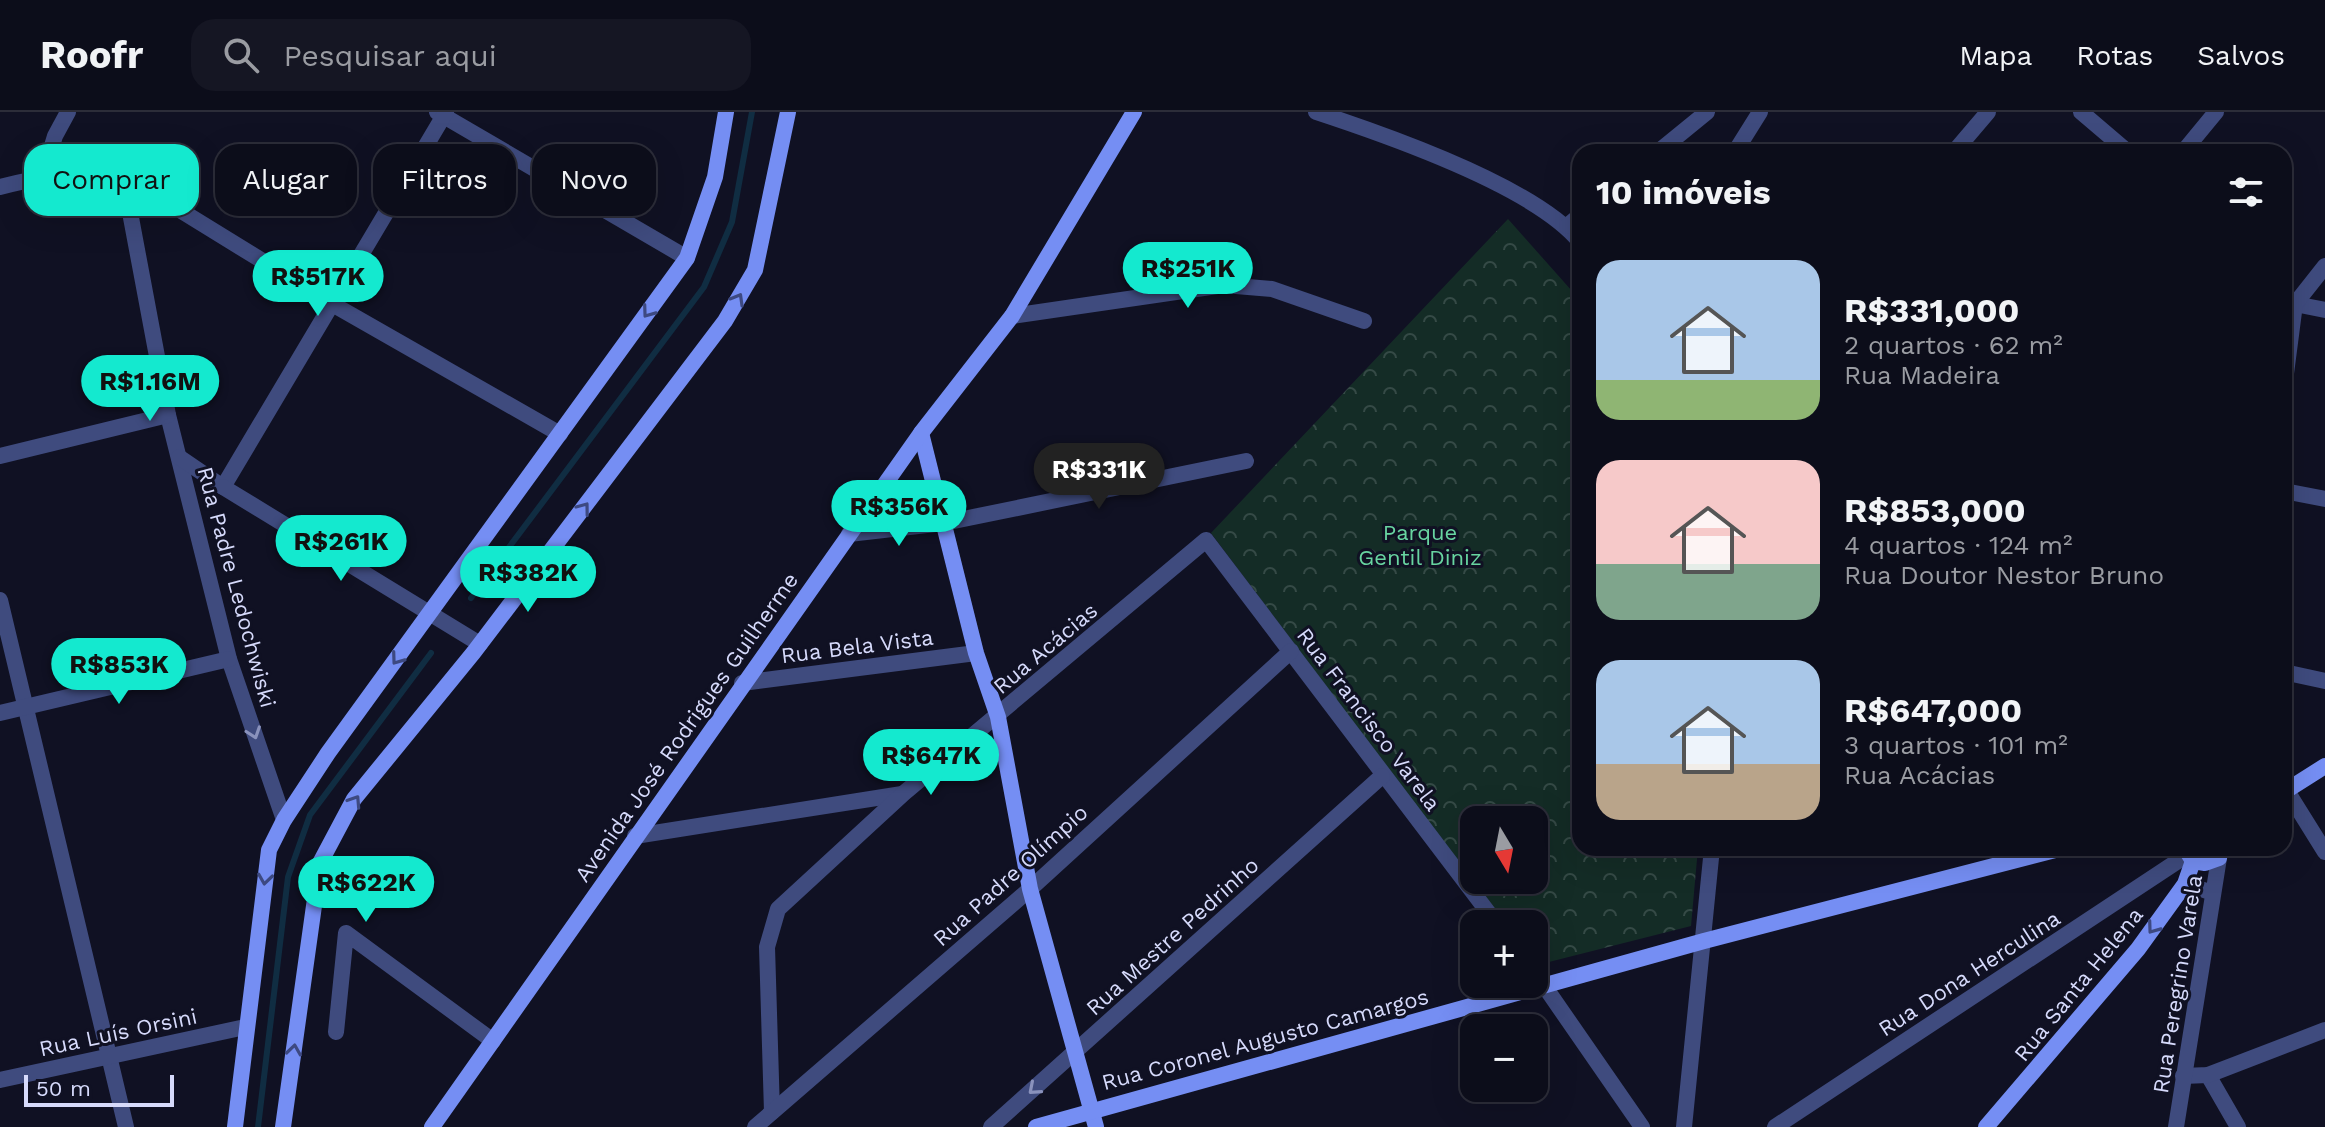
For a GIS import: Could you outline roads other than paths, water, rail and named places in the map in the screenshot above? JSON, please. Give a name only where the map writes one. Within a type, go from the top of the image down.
[{"type":"street","points":[[53,144],[68,112]]},
{"type":"street","points":[[235,1127],[269,850],[284,820],[687,258],[715,177],[726,112]]},
{"type":"street","points":[[283,1127],[320,863],[354,799],[480,644],[725,321],[755,270],[788,112]]},
{"type":"street","name":"Avenida José Rodrigues Guilherme","points":[[432,1127],[742,683],[921,433],[1012,316],[1134,112]]},
{"type":"street","points":[[1319,112],[1480,174],[1572,220]]},
{"type":"street","points":[[1668,144],[1707,112]]},
{"type":"street","points":[[1740,144],[1760,112]]},
{"type":"street","points":[[1961,144],[1988,112]]},
{"type":"street","points":[[2081,112],[2119,144]]},
{"type":"street","points":[[2190,144],[2216,112]]},
{"type":"street","points":[[223,487],[334,305],[442,113],[687,258]]},
{"type":"street","points":[[0,187],[24,180]]},
{"type":"street","name":"Rua Padre Ledochwiski","points":[[131,216],[168,415],[229,659],[284,820]]},
{"type":"street","points":[[190,216],[334,305],[560,434]]},
{"type":"street","points":[[2292,297],[2325,266]]},
{"type":"street","points":[[1012,316],[1224,285],[1272,289],[1364,321]]},
{"type":"street","points":[[2292,300],[2325,310]]},
{"type":"street","points":[[0,456],[168,415]]},
{"type":"street","points":[[921,433],[976,653],[998,717],[1030,889],[1096,1127]]},
{"type":"street","points":[[179,457],[480,644]]},
{"type":"street","points":[[849,534],[944,523],[1246,461]]},
{"type":"street","points":[[2292,493],[2325,499]]},
{"type":"street","name":"Rua Francisco Varela","points":[[1206,540],[1486,910]]},
{"type":"street","name":"Rua Acácias","points":[[772,1112],[767,947],[778,909],[904,793],[1206,540]]},
{"type":"street","points":[[0,600],[126,1127]]},
{"type":"street","name":"Rua Padre Olímpio","points":[[755,1127],[1030,889],[1291,651]]},
{"type":"street","name":"Rua Bela Vista","points":[[742,683],[976,653]]},
{"type":"street","points":[[0,713],[229,659]]},
{"type":"street","points":[[2292,674],[2325,681]]},
{"type":"street","points":[[2292,787],[2325,766]]},
{"type":"street","name":"Rua Mestre Pedrinho","points":[[991,1127],[1382,776]]},
{"type":"street","points":[[635,836],[904,793]]},
{"type":"street","points":[[2292,802],[2325,852]]},
{"type":"street","points":[[1684,1127],[1711,856]]},
{"type":"street","name":"Rua Coronel Augusto Camargos","points":[[1548,984],[2032,856]]},
{"type":"street","name":"Rua Dona Herculina","points":[[1775,1127],[2186,856]]},
{"type":"street","name":"Rua Santa Helena","points":[[1986,1127],[2138,949],[2185,884],[2188,856]]},
{"type":"street","points":[[2190,856],[2205,863],[2216,856]]},
{"type":"street","name":"Rua Peregrino Varela","points":[[2176,1127],[2219,856]]},
{"type":"street","points":[[2185,884],[2213,893]]},
{"type":"street","points":[[336,1032],[346,933],[493,1041]]},
{"type":"street","points":[[1548,989],[1642,1127]]},
{"type":"street","name":"Rua Coronel Augusto Camargos","points":[[1036,1127],[1498,998]]},
{"type":"street","name":"Rua Luís Orsini","points":[[0,1080],[245,1027]]},
{"type":"street","points":[[2183,1076],[2208,1075],[2325,1030]]},
{"type":"street","points":[[2208,1075],[2238,1127]]},
{"type":"waterway","points":[[471,598],[704,287],[732,222],[752,112]]},
{"type":"waterway","points":[[258,1127],[288,877],[310,815],[431,653]]},
{"type":"park label","name":"Parque Gentil Diniz","points":[[1420,544]]}]
